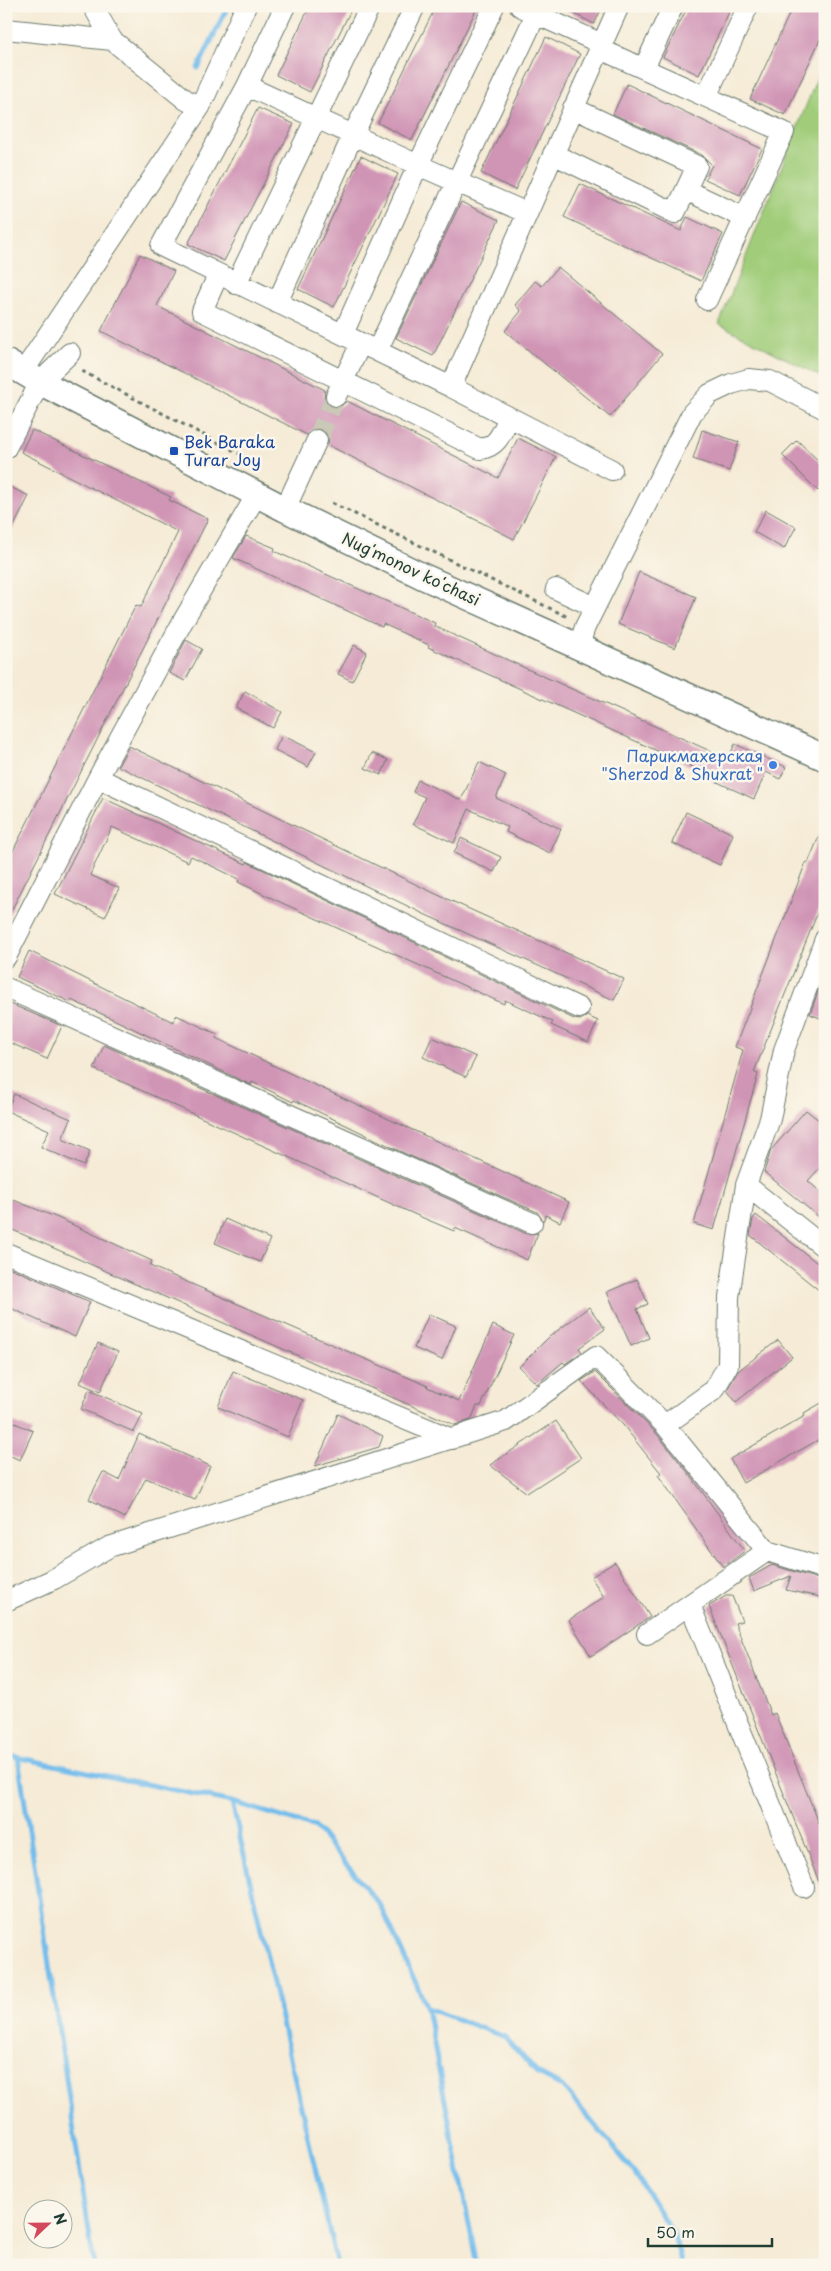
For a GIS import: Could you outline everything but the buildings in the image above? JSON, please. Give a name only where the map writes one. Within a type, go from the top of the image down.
[{"type":"main road","name":"Nugʻmonov koʻchasi","points":[[23,372],[285,509],[422,576],[825,758]]},
{"type":"street","points":[[92,6],[112,40],[186,100],[200,107]]},
{"type":"street","points":[[6,448],[23,372],[200,107],[246,6]]},
{"type":"street","points":[[285,6],[247,86],[161,246],[451,387],[612,470]]},
{"type":"street","points":[[370,6],[227,279],[202,311],[340,389],[480,449],[490,448],[497,441],[509,417]]},
{"type":"street","points":[[277,302],[353,135],[415,6]]},
{"type":"street","points":[[343,334],[418,165],[494,6]]},
{"type":"street","points":[[451,387],[619,6]]},
{"type":"street","points":[[644,68],[673,6]]},
{"type":"street","points":[[706,97],[748,6]]},
{"type":"street","points":[[340,389],[369,347],[457,182],[532,9],[644,68],[784,132],[708,300]]},
{"type":"street","points":[[6,29],[112,40]]},
{"type":"street","points":[[247,86],[418,165],[527,212]]},
{"type":"street","points":[[553,154],[675,213],[686,190],[696,166],[573,108]]},
{"type":"street","points":[[686,190],[745,218]]},
{"type":"street","points":[[23,372],[70,353]]},
{"type":"street","points":[[579,646],[595,607],[692,413],[710,394],[731,384],[749,379],[770,381],[825,409]]},
{"type":"street","points":[[285,509],[317,440]]},
{"type":"street","points":[[6,957],[98,778],[183,621],[258,494]]},
{"type":"street","points":[[556,589],[595,607]]},
{"type":"street","points":[[98,778],[579,1008]]},
{"type":"street","points":[[665,1425],[714,1390],[728,1364],[729,1297],[746,1185],[770,1119],[784,1050],[825,939]]},
{"type":"street","points":[[6,988],[532,1223]]},
{"type":"street","points":[[746,1185],[825,1248]]},
{"type":"street","points":[[6,1253],[452,1439]]},
{"type":"street","points":[[6,1601],[54,1579],[108,1547],[506,1421],[596,1356],[665,1425],[767,1551],[825,1569]]},
{"type":"street","points":[[647,1634],[767,1551]]},
{"type":"street","points":[[690,1605],[804,1886]]},
{"type":"path","points":[[82,372],[257,463]]},
{"type":"path","points":[[332,503],[570,618]]},
{"type":"green space","points":[[825,58],[825,379],[719,324]]},
{"type":"waterway","points":[[198,68],[228,6]]},
{"type":"waterway","points":[[6,1755],[232,1802],[315,1827],[381,1906],[427,2008],[477,2265]]},
{"type":"waterway","points":[[18,1757],[94,2265]]},
{"type":"waterway","points":[[232,1802],[337,2265]]},
{"type":"waterway","points":[[427,2008],[505,2037],[537,2073],[562,2086],[634,2172],[674,2235],[682,2265]]},
{"type":"tunnel","points":[[317,440],[336,396]]},
{"type":"place","name":"Bek Baraka Turar Joy","points":[[174,451]]},
{"type":"place","name":"Парикмахерская \"Sherzod & Shuxrat \"","points":[[773,765]]}]
